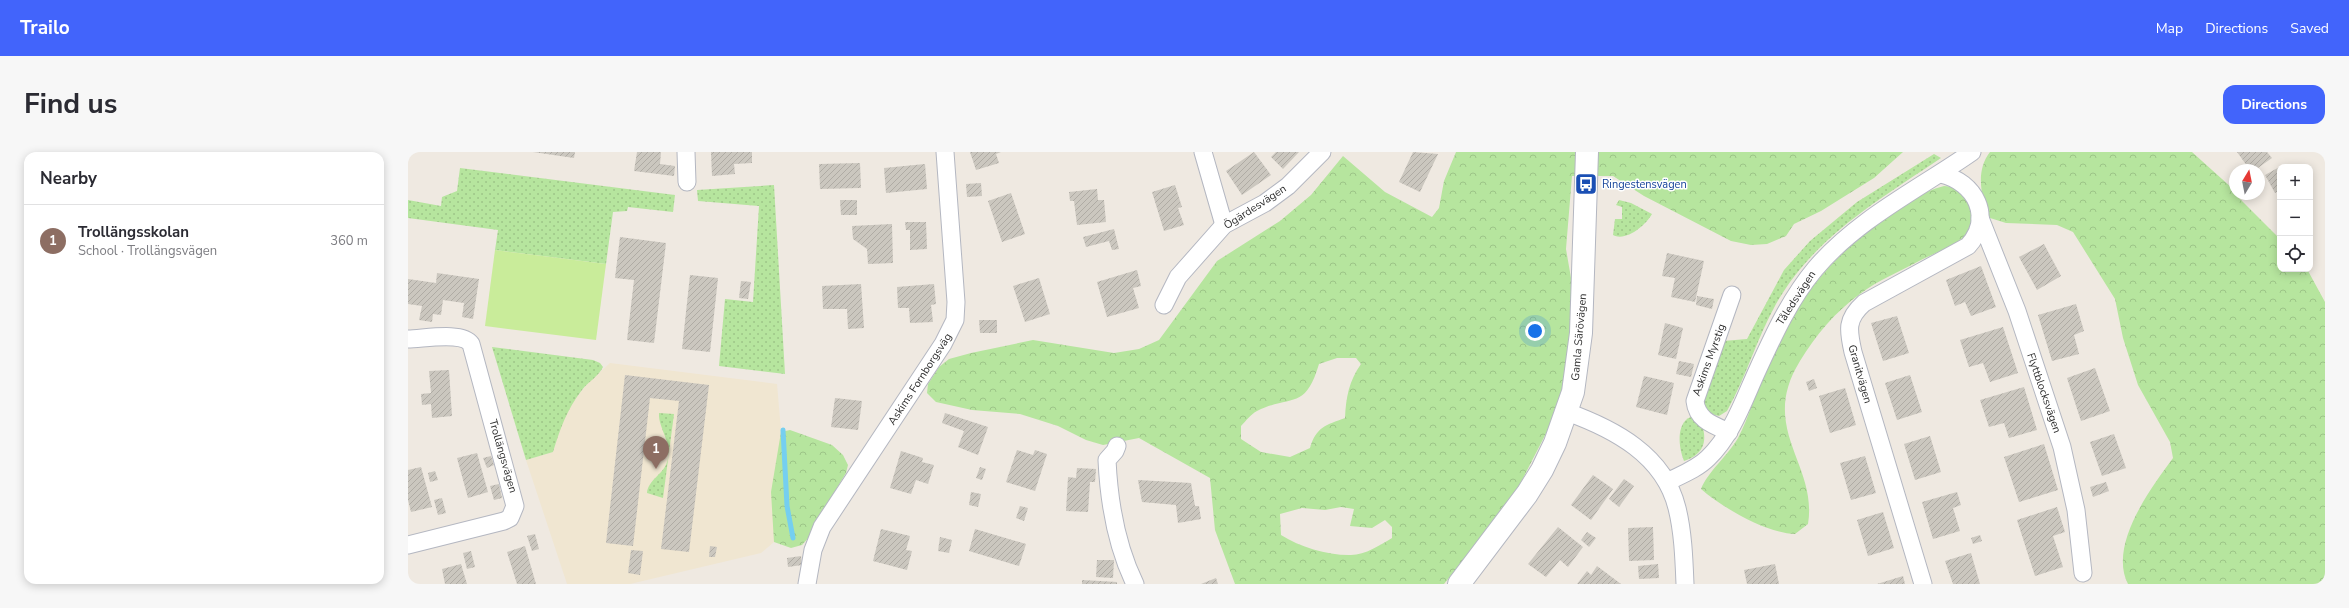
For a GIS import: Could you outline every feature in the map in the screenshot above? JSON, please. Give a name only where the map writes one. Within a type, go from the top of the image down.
[{"type":"street","points":[[686,152],[687,182]]},
{"type":"street","name":"Askims Fornborgsväg","points":[[807,584],[817,536],[943,344],[955,320],[956,302],[945,152]]},
{"type":"street","points":[[1203,152],[1224,225]]},
{"type":"street","name":"Ögärdesvägen","points":[[1164,305],[1178,277],[1224,225],[1265,203],[1282,191],[1303,173],[1322,152]]},
{"type":"street","name":"Gamla Särövägen","points":[[1459,584],[1527,494],[1555,443],[1567,412],[1578,370],[1582,333],[1587,152]]},
{"type":"street","name":"Tåledsvägen","points":[[1667,482],[1700,465],[1715,451],[1729,432],[1775,331],[1795,296],[1828,254],[1868,221],[1972,152]]},
{"type":"street","points":[[1941,174],[1957,179],[1967,186],[1978,206],[1980,218]]},
{"type":"street","name":"Flyttblocksvägen","points":[[1980,218],[2017,311],[2062,447],[2076,510],[2083,573]]},
{"type":"street","name":"Granitvägen","points":[[1923,584],[1853,352],[1849,326],[1855,311],[1864,303],[1968,246],[1978,231],[1980,218]]},
{"type":"street","name":"Askims Myrstig","points":[[1729,432],[1701,417],[1696,410],[1695,401],[1732,296]]},
{"type":"street","name":"Trollängsvägen","points":[[408,340],[458,337],[468,340],[473,350],[515,506],[510,518],[504,521],[408,545]]},
{"type":"street","points":[[1567,412],[1608,428],[1625,439],[1650,459],[1667,482],[1679,514],[1685,584]]},
{"type":"street","points":[[1117,446],[1115,452],[1107,460],[1112,513],[1123,554],[1135,584]]},
{"type":"shaded area","points":[[610,363],[777,384],[785,478],[784,517],[774,542],[761,553],[630,584],[567,584],[526,460],[553,452],[560,428],[571,404],[588,383]]},
{"type":"green space","points":[[1456,152],[1903,152],[1874,178],[1821,211],[1794,224],[1786,236],[1767,244],[1751,245],[1731,241],[1644,196],[1613,176],[1572,176],[1566,249],[1571,278],[1571,345],[1557,412],[1518,488],[1491,526],[1444,584],[1235,584],[1215,530],[1210,478],[1139,438],[1103,445],[1086,440],[1058,426],[1020,414],[972,410],[936,402],[927,393],[928,384],[939,367],[949,359],[971,353],[1033,340],[1114,353],[1139,349],[1159,340],[1217,261],[1280,221],[1311,195],[1343,156],[1385,192],[1432,217],[1439,208],[1444,181]],"holes":[[[1337,358],[1356,358],[1361,364],[1351,383],[1346,403],[1345,418],[1327,425],[1319,431],[1315,435],[1310,448],[1290,457],[1261,452],[1241,439],[1241,426],[1253,414],[1269,406],[1296,399],[1308,389],[1314,379],[1319,364]],[[1341,507],[1354,509],[1350,526],[1372,528],[1385,520],[1392,527],[1392,538],[1377,547],[1360,554],[1340,555],[1314,550],[1281,535],[1280,514],[1302,508],[1325,510]]]},
{"type":"green space","points":[[1990,152],[2192,152],[2229,185],[2229,200],[2241,200],[2277,236],[2277,272],[2309,272],[2325,302],[2325,584],[2128,584],[2123,569],[2124,552],[2128,535],[2144,501],[2173,458],[2170,442],[2138,385],[2123,338],[2115,299],[2073,232],[2057,225],[2006,223],[1990,218],[1984,202],[1981,185],[1982,168],[1985,159]]},
{"type":"green space","points":[[1934,154],[1941,158],[1872,205],[1829,239],[1809,259],[1791,280],[1776,304],[1727,411],[1719,416],[1707,413],[1702,398],[1723,341],[1747,339],[1784,270],[1810,241],[1857,202]]},
{"type":"green space","points":[[460,168],[675,195],[673,212],[628,207],[627,211],[613,212],[606,264],[495,250],[498,230],[408,218],[408,200],[441,206],[442,197],[457,191]]},
{"type":"green space","points":[[774,185],[785,374],[719,366],[725,299],[753,302],[759,206],[698,201],[697,190]]},
{"type":"green space","points":[[1944,186],[1952,187],[1959,192],[1969,205],[1972,221],[1970,229],[1966,235],[1951,246],[1874,284],[1851,301],[1834,316],[1812,342],[1800,361],[1789,385],[1785,407],[1787,427],[1805,483],[1809,503],[1808,524],[1795,534],[1784,533],[1771,529],[1745,518],[1721,504],[1701,489],[1713,470],[1738,438],[1775,349],[1786,327],[1811,288],[1842,254],[1860,238],[1919,196],[1935,188]]},
{"type":"green space","points":[[1619,200],[1631,203],[1652,214],[1645,223],[1635,231],[1618,237],[1613,235],[1615,219],[1622,219],[1622,207],[1616,205]]},
{"type":"green space","points":[[495,250],[606,264],[596,340],[485,326]]},
{"type":"green space","points":[[492,347],[593,360],[600,363],[603,367],[587,384],[572,404],[561,427],[553,452],[526,460]]},
{"type":"green space","points":[[659,413],[674,414],[663,498],[647,493],[652,482],[664,469],[668,457],[669,450],[659,419]]},
{"type":"green space","points":[[1691,417],[1702,425],[1704,431],[1704,443],[1699,452],[1684,461],[1680,443],[1680,430],[1686,420]]},
{"type":"green space","points":[[790,430],[832,445],[843,455],[848,465],[846,473],[821,514],[811,535],[802,545],[791,548],[774,542],[771,492],[781,432]]},
{"type":"building","points":[[533,152],[575,152],[574,158]]},
{"type":"building","points":[[637,152],[661,152],[660,164],[675,166],[674,176],[634,171]]},
{"type":"building","points":[[711,152],[752,152],[752,163],[734,164],[735,174],[712,176]]},
{"type":"building","points":[[970,152],[1001,152],[996,154],[999,163],[976,170]]},
{"type":"building","points":[[1254,152],[1271,175],[1242,195],[1226,171]]},
{"type":"building","points":[[1276,152],[1299,152],[1283,169],[1271,157]]},
{"type":"building","points":[[1413,152],[1438,154],[1420,192],[1399,182]]},
{"type":"building","points":[[2237,152],[2267,152],[2272,158],[2264,164],[2246,164]]},
{"type":"building","points":[[860,163],[861,188],[820,189],[819,164]]},
{"type":"building","points":[[925,164],[927,189],[886,193],[884,168]]},
{"type":"building","points":[[2277,168],[2277,192],[2275,193],[2265,175]]},
{"type":"building","points":[[981,183],[982,196],[967,197],[966,184]]},
{"type":"building","points":[[1175,185],[1182,207],[1178,208],[1184,225],[1164,231],[1152,192]]},
{"type":"building","points":[[1097,189],[1098,200],[1104,200],[1106,222],[1077,225],[1074,201],[1070,201],[1069,192]]},
{"type":"building","points":[[1011,193],[1025,234],[1002,242],[988,201]]},
{"type":"building","points":[[840,200],[857,200],[857,215],[841,215]]},
{"type":"building","points":[[905,222],[926,222],[927,249],[910,250],[910,230],[906,230]]},
{"type":"building","points":[[892,224],[893,263],[868,264],[867,249],[853,239],[852,226]]},
{"type":"building","points":[[1114,229],[1119,249],[1112,250],[1109,241],[1086,247],[1083,237]]},
{"type":"building","points":[[620,237],[666,243],[654,343],[627,340],[634,280],[615,278]]},
{"type":"building","points":[[2044,244],[2061,276],[2037,290],[2019,257]]},
{"type":"building","points":[[1667,253],[1704,261],[1695,302],[1671,297],[1675,278],[1662,276]]},
{"type":"building","points":[[1981,266],[1996,307],[1971,316],[1965,302],[1955,306],[1946,280]]},
{"type":"building","points":[[1137,270],[1141,286],[1133,288],[1139,308],[1107,317],[1097,282]]},
{"type":"building","points":[[437,273],[479,279],[473,319],[462,317],[464,303],[443,300],[441,315],[433,314],[432,322],[419,320],[422,306],[408,304],[408,279],[436,283]]},
{"type":"building","points":[[690,275],[718,278],[710,352],[682,349]]},
{"type":"building","points":[[1039,278],[1050,314],[1025,322],[1013,286]]},
{"type":"building","points":[[741,281],[751,282],[748,299],[739,298]]},
{"type":"building","points":[[861,284],[864,328],[848,329],[847,309],[823,309],[822,286]]},
{"type":"building","points":[[934,284],[936,304],[931,305],[933,322],[910,323],[909,308],[898,308],[897,287]]},
{"type":"building","points":[[1697,296],[1714,299],[1712,309],[1696,305]]},
{"type":"building","points":[[2076,304],[2084,331],[2074,335],[2079,354],[2052,361],[2038,315]]},
{"type":"building","points":[[1897,316],[1909,353],[1883,361],[1871,323]]},
{"type":"building","points":[[979,320],[997,320],[997,333],[980,333]]},
{"type":"building","points":[[1665,323],[1683,328],[1676,359],[1658,355]]},
{"type":"building","points":[[2003,327],[2018,373],[1990,382],[1983,363],[1969,367],[1960,340]]},
{"type":"building","points":[[1679,361],[1694,364],[1691,377],[1676,374]]},
{"type":"building","points":[[2095,368],[2110,411],[2081,421],[2067,378]]},
{"type":"building","points":[[449,370],[452,416],[432,418],[431,404],[422,405],[421,394],[431,393],[429,371]]},
{"type":"building","points":[[625,375],[709,385],[689,552],[661,549],[679,401],[650,398],[633,546],[606,543]]},
{"type":"building","points":[[1910,375],[1922,412],[1897,420],[1885,383]]},
{"type":"building","points":[[1644,376],[1674,383],[1667,415],[1636,407]]},
{"type":"building","points":[[1814,379],[1817,388],[1809,391],[1806,382]]},
{"type":"building","points":[[2024,387],[2037,430],[2009,438],[2004,423],[1989,427],[1980,400]]},
{"type":"building","points":[[1845,388],[1856,425],[1830,433],[1819,396]]},
{"type":"building","points":[[835,398],[862,401],[858,430],[831,427]]},
{"type":"building","points":[[945,413],[988,427],[978,455],[958,447],[964,431],[942,423]]},
{"type":"building","points":[[2114,434],[2126,468],[2102,476],[2090,442]]},
{"type":"building","points":[[1930,436],[1941,472],[1915,480],[1904,444]]},
{"type":"building","points":[[2044,444],[2058,490],[2019,502],[2004,457]]},
{"type":"building","points":[[1017,450],[1033,455],[1035,450],[1047,454],[1035,491],[1006,482]]},
{"type":"building","points":[[901,451],[923,458],[922,462],[934,465],[928,484],[916,480],[911,494],[890,488]]},
{"type":"building","points":[[477,453],[488,492],[468,498],[457,458]]},
{"type":"building","points":[[491,456],[494,465],[487,468],[483,458]]},
{"type":"building","points":[[1865,456],[1876,493],[1851,500],[1840,463]]},
{"type":"building","points":[[421,467],[432,507],[411,512],[408,500],[408,470]]},
{"type":"building","points":[[980,467],[986,469],[982,480],[976,478]]},
{"type":"building","points":[[1077,468],[1096,469],[1095,482],[1090,482],[1088,512],[1066,511],[1068,477],[1076,478]]},
{"type":"building","points":[[435,471],[438,480],[430,482],[428,473]]},
{"type":"building","points":[[1593,475],[1613,489],[1591,520],[1571,505]]},
{"type":"building","points":[[1624,479],[1634,486],[1619,507],[1609,499]]},
{"type":"building","points":[[1138,480],[1191,483],[1195,506],[1199,506],[1201,519],[1178,523],[1176,505],[1142,502]]},
{"type":"building","points":[[2106,482],[2109,491],[2093,497],[2090,487]]},
{"type":"building","points":[[499,484],[502,498],[494,500],[490,486]]},
{"type":"building","points":[[971,492],[981,494],[978,507],[969,505]]},
{"type":"building","points":[[1957,492],[1961,505],[1953,508],[1960,531],[1933,539],[1922,502]]},
{"type":"building","points":[[442,498],[446,513],[438,515],[434,500]]},
{"type":"building","points":[[1020,506],[1028,508],[1024,521],[1016,518]]},
{"type":"building","points":[[2057,507],[2065,532],[2053,536],[2063,567],[2035,576],[2017,520]]},
{"type":"building","points":[[1883,512],[1894,548],[1868,556],[1857,520]]},
{"type":"building","points":[[1558,527],[1583,547],[1568,567],[1560,560],[1546,577],[1528,564]]},
{"type":"building","points":[[1653,527],[1654,560],[1629,561],[1628,528]]},
{"type":"building","points":[[881,529],[910,536],[906,550],[912,551],[907,570],[873,561]]},
{"type":"building","points":[[975,529],[1026,544],[1019,566],[969,551]]},
{"type":"building","points":[[1587,532],[1596,538],[1589,547],[1581,540]]},
{"type":"building","points":[[535,534],[539,549],[532,551],[527,536]]},
{"type":"building","points":[[1980,535],[1982,541],[1973,544],[1971,538]]},
{"type":"building","points":[[940,537],[952,540],[949,553],[938,551]]},
{"type":"building","points":[[525,546],[536,584],[517,584],[507,552]]},
{"type":"building","points":[[710,546],[717,547],[715,557],[709,557]]},
{"type":"building","points":[[631,550],[643,551],[640,575],[628,573]]},
{"type":"building","points":[[471,551],[475,567],[467,569],[463,553]]},
{"type":"building","points":[[1971,553],[1980,584],[1953,584],[1945,561]]},
{"type":"building","points":[[801,556],[802,565],[788,567],[787,558]]},
{"type":"building","points":[[1097,560],[1114,560],[1113,578],[1096,577]]},
{"type":"building","points":[[461,564],[467,584],[445,584],[442,569]]},
{"type":"building","points":[[1658,564],[1659,578],[1639,579],[1638,566]]},
{"type":"building","points":[[1775,564],[1779,584],[1747,584],[1744,570]]},
{"type":"building","points":[[1597,566],[1621,584],[1577,584],[1587,571],[1591,575]]},
{"type":"building","points":[[1903,576],[1905,584],[1877,584]]},
{"type":"building","points":[[1216,578],[1218,584],[1201,584]]},
{"type":"building","points":[[1082,580],[1117,582],[1117,584],[1082,584]]},
{"type":"waterway","points":[[783,430],[787,506],[793,538]]},
{"type":"place","name":"Ringestensvägen","points":[[1586,184]]},
{"type":"place","name":"Trollängsskolan","points":[[656,469]]}]
